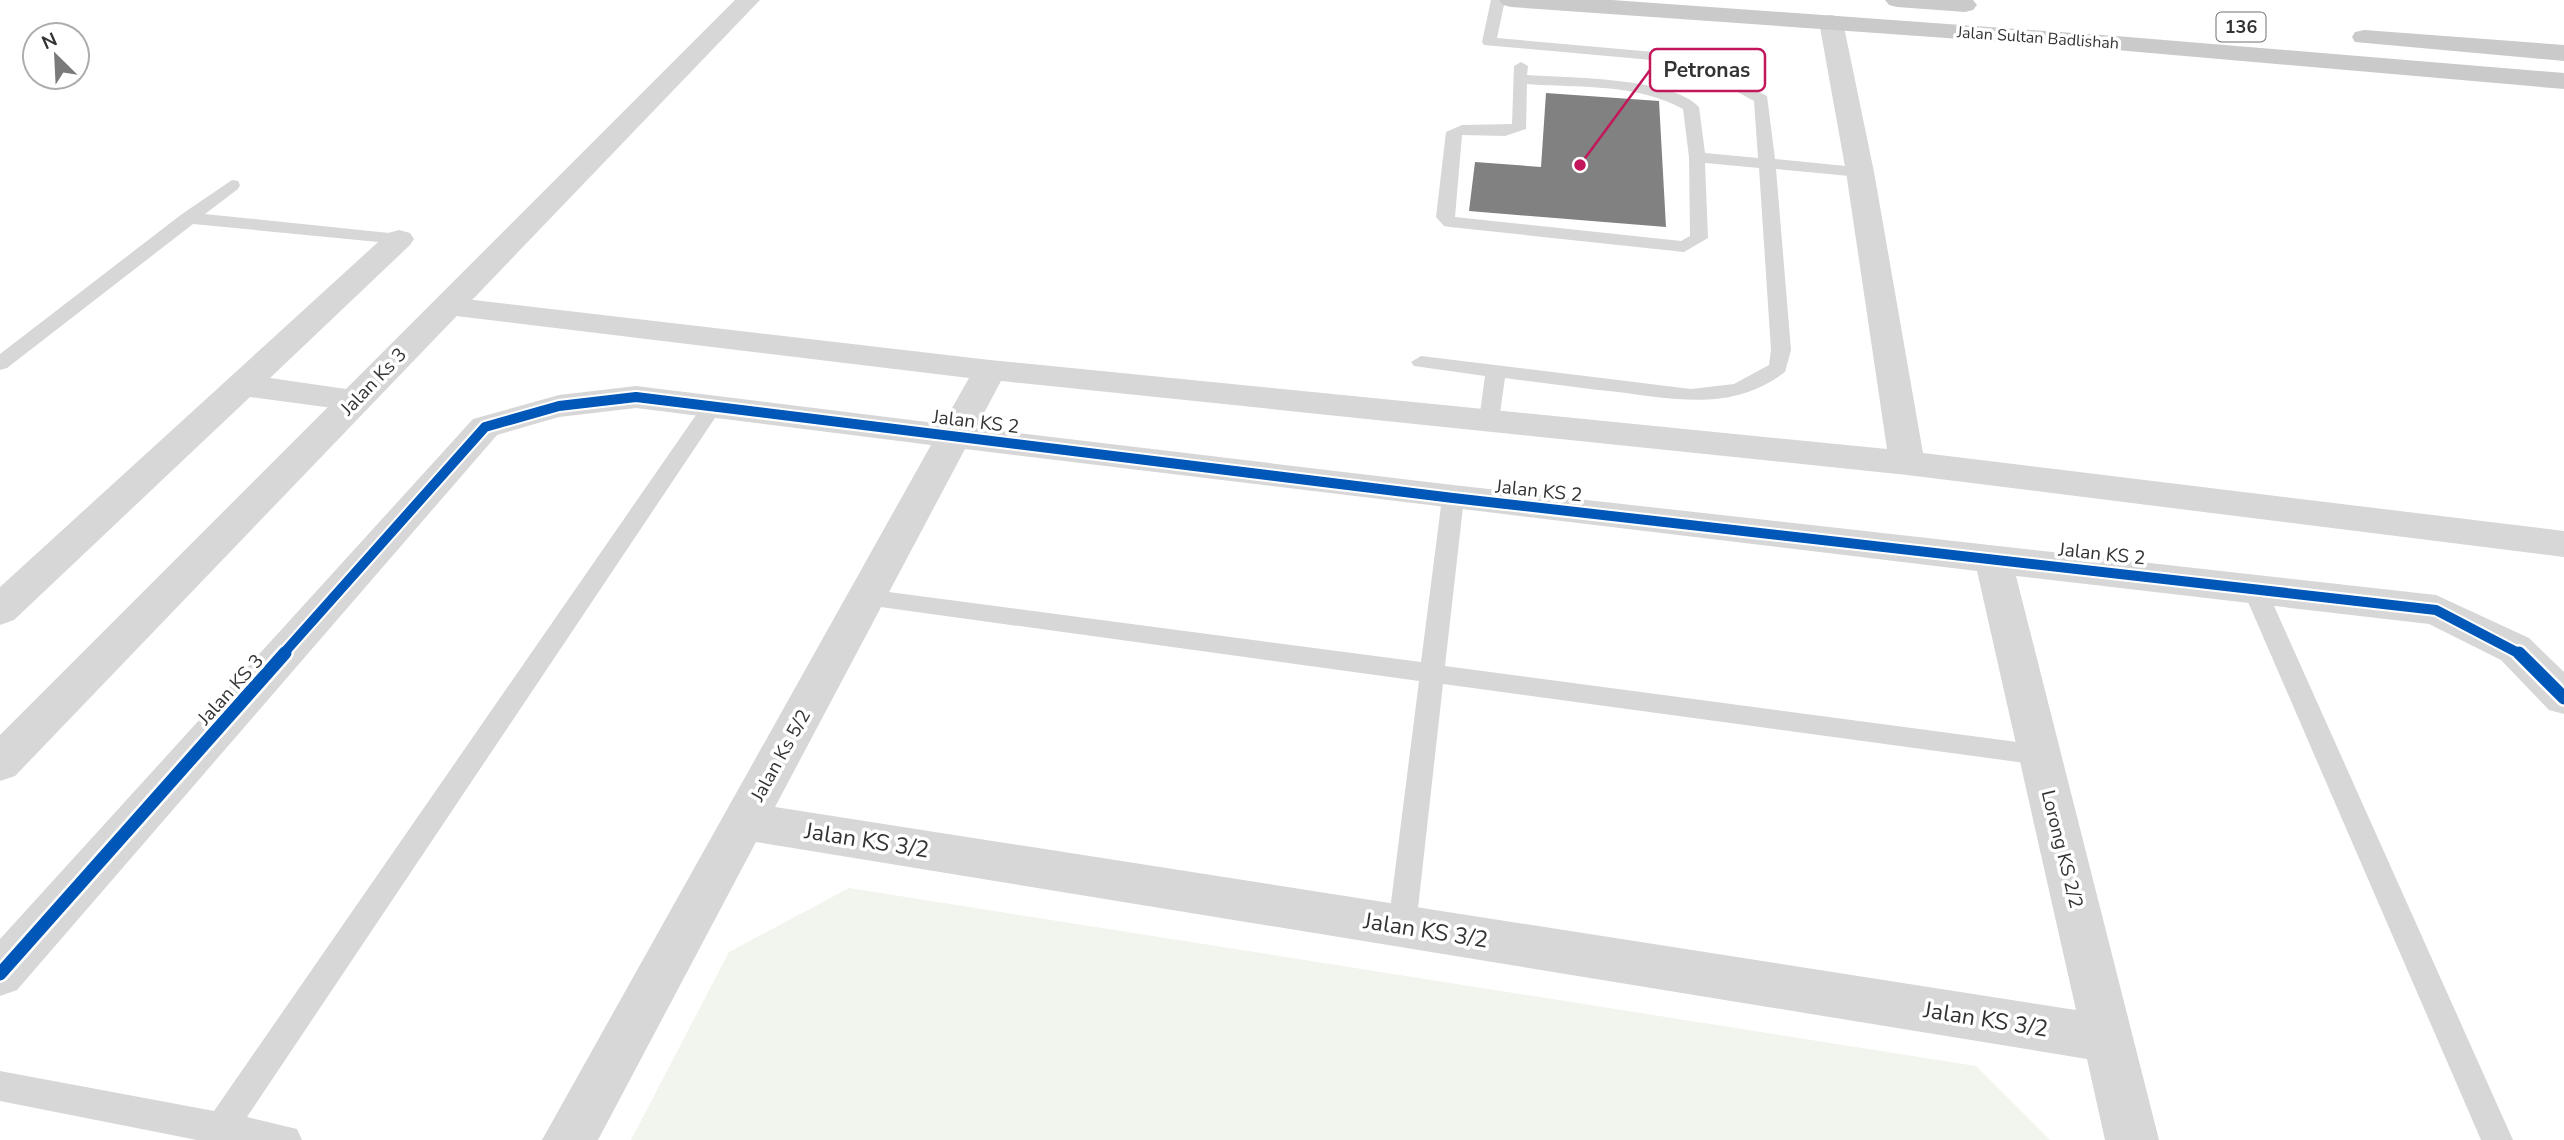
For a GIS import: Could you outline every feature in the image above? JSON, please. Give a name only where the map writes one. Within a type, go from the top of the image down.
[{"type":"main road","name":"Jalan Sultan Badlishah","points":[[1511,0],[1831,22],[2564,81]]},
{"type":"main road","name":"Jalan Sultan Badlishah","points":[[1897,0],[1987,7]]},
{"type":"main road","points":[[2344,36],[2564,53]]},
{"type":"street","name":"Jalan Ks 3","points":[[0,764],[748,0]]},
{"type":"street","points":[[1831,22],[1860,172],[1907,463]]},
{"type":"street","points":[[0,611],[399,239]]},
{"type":"street","points":[[447,306],[990,370],[1907,463],[2564,544]]},
{"type":"street","name":"Jalan Ks 5/2","points":[[569,1140],[990,370]]},
{"type":"street","points":[[242,385],[355,400]]},
{"type":"street","name":"Jalan KS 2","points":[[485,427],[528,411],[583,399],[636,397],[1453,498],[2435,610],[2515,649],[2564,698]]},
{"type":"street","name":"Jalan KS 3","points":[[0,974],[485,427]]},
{"type":"street","name":"Lorong KS 2/2","points":[[1993,559],[2132,1140]]},
{"type":"street","name":"Jalan KS 3/2","points":[[744,821],[2109,1039]]},
{"type":"lane","points":[[1420,362],[1691,394],[1724,393],[1756,386],[1778,368],[1781,350],[1762,99],[1688,60],[1489,42],[1498,0]]},
{"type":"lane","points":[[1519,79],[1646,90],[1682,100],[1691,107],[1697,157],[1699,238],[1684,247],[1450,222],[1445,217],[1454,132],[1467,127],[1504,131],[1520,126],[1519,79],[1522,44]]},
{"type":"lane","points":[[1697,157],[1860,172]]},
{"type":"lane","points":[[0,364],[232,184]]},
{"type":"lane","points":[[188,218],[399,239]]},
{"type":"lane","points":[[1489,420],[1496,371]]},
{"type":"lane","points":[[216,1135],[712,407]]},
{"type":"lane","points":[[1402,926],[1453,498]]},
{"type":"lane","points":[[2254,588],[2497,1140]]},
{"type":"lane","points":[[866,597],[2040,755]]},
{"type":"lane","points":[[0,1086],[216,1135],[286,1140]]},
{"type":"shaded area","points":[[849,888],[1976,1066],[2050,1140],[631,1140],[729,952]]},
{"type":"building","points":[[1546,93],[1659,101],[1666,227],[1469,211],[1475,162],[1541,167]]},
{"type":"cycle path","points":[[0,974],[485,427],[541,410],[597,400],[636,397],[1453,498],[2436,610],[2515,649],[2564,698]]},
{"type":"place","name":"Petronas","points":[[1580,165]]}]
